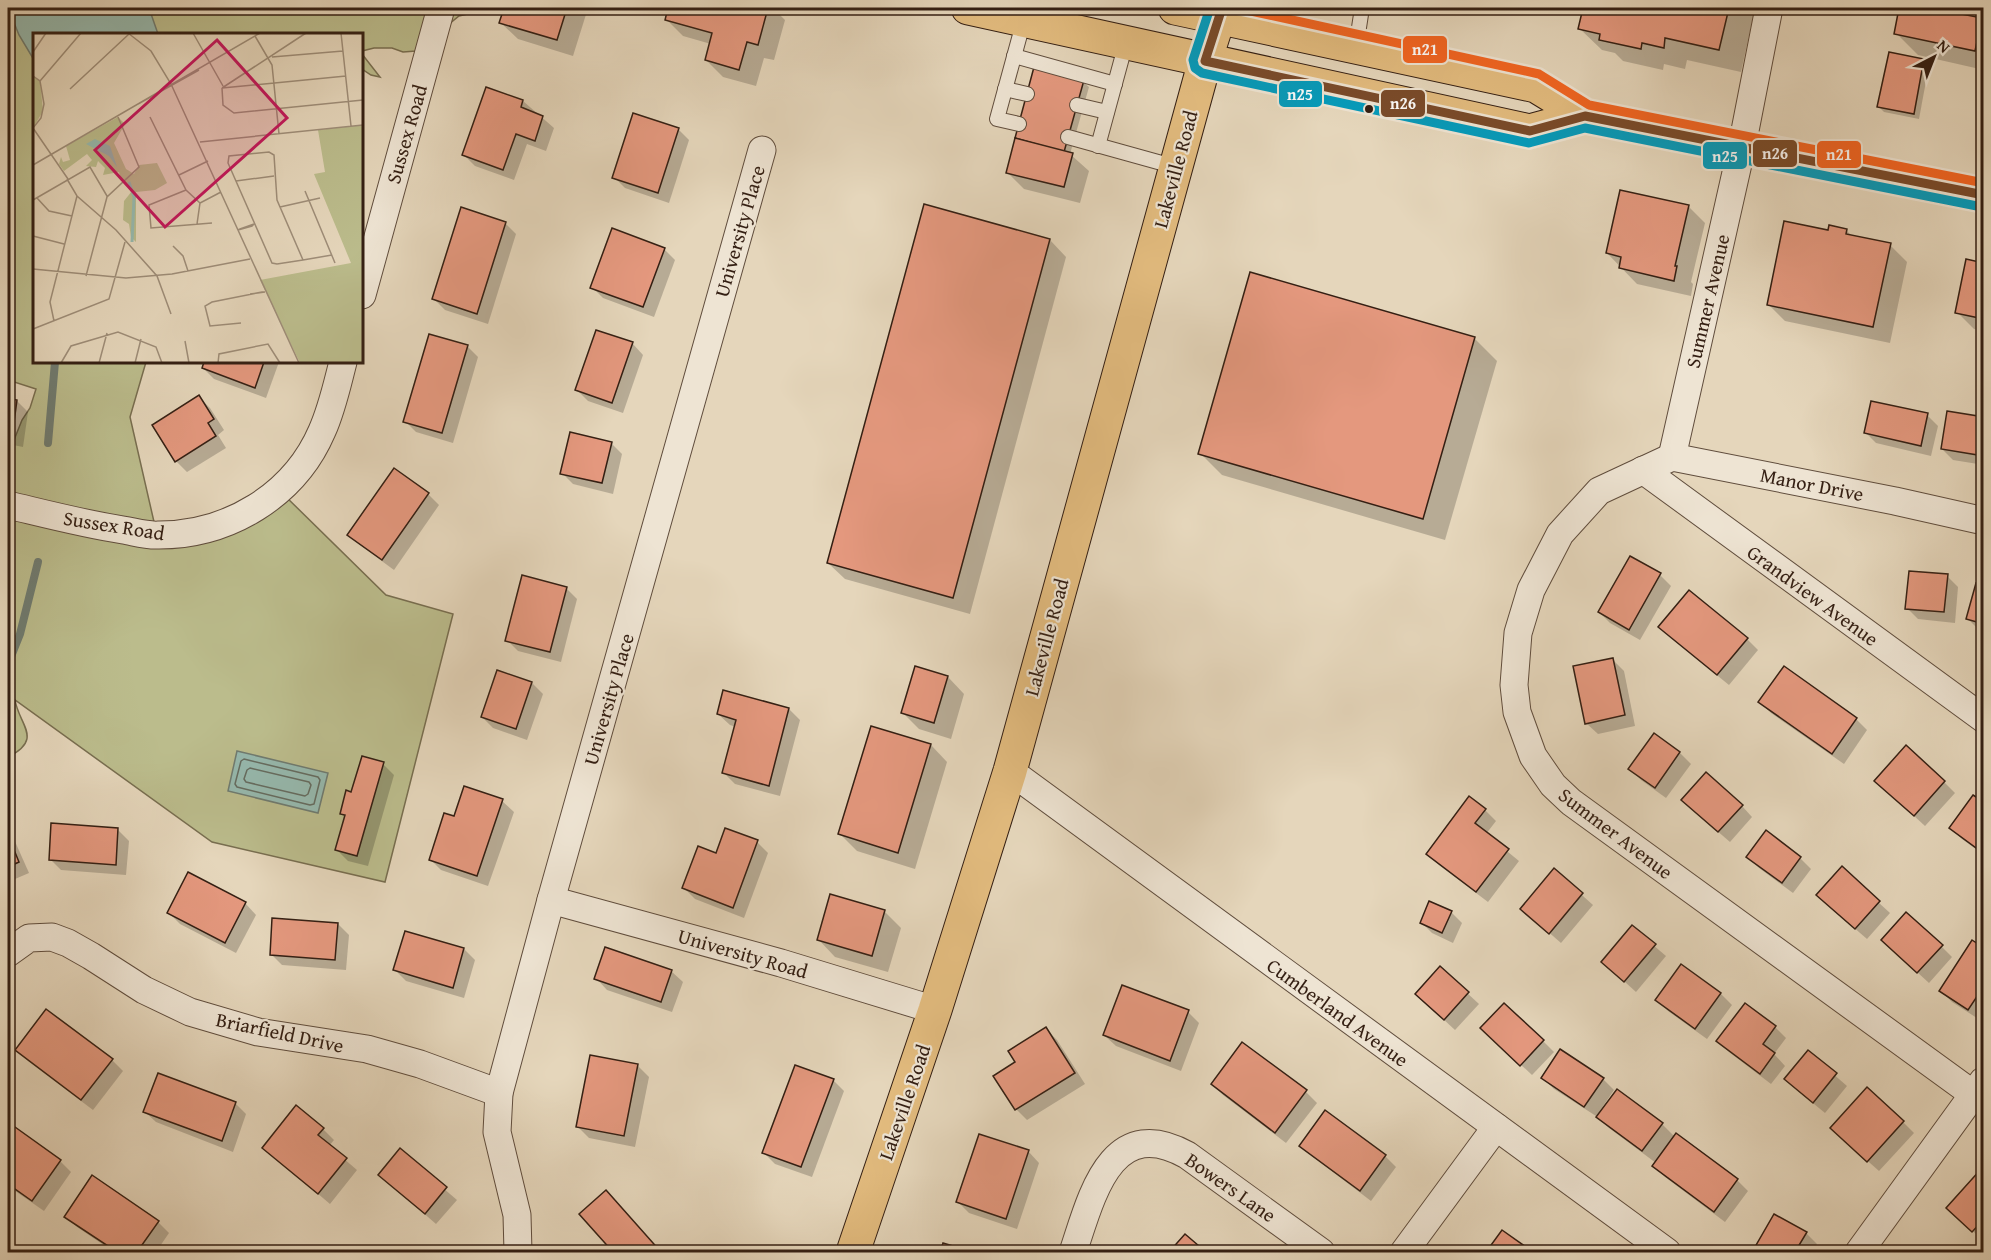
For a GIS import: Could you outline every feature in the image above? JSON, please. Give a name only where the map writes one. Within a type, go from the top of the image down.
[{"type":"main road","points":[[968,8],[1530,131],[1585,116]]},
{"type":"main road","points":[[1175,8],[1221,12],[1356,47],[1536,86],[1585,116],[1983,195]]},
{"type":"main road","name":"Lakeville Road","points":[[853,1252],[935,1010],[1010,771],[1205,61],[1221,12]]},
{"type":"street","name":"Sussex Road","points":[[363,292],[441,8]]},
{"type":"street","name":"Summer Avenue","points":[[1672,457],[1742,146],[1770,8]]},
{"type":"street","name":"University Place","points":[[518,1252],[517,1215],[497,1132],[499,1093],[762,150]]},
{"type":"street","name":"Sussex Road","points":[[8,505],[94,526],[157,536],[194,533],[243,515],[262,505],[279,490],[296,473],[311,452],[329,414],[343,363]]},
{"type":"street","points":[[1643,470],[1672,457]]},
{"type":"street","name":"Manor Drive","points":[[1672,457],[1895,501],[1983,521]]},
{"type":"street","name":"Summer Avenue","points":[[1643,470],[1599,491],[1560,534],[1530,590],[1518,633],[1514,685],[1517,712],[1533,756],[1553,785],[1571,802],[1980,1092]]},
{"type":"street","name":"Grandview Avenue","points":[[1643,470],[1983,719]]},
{"type":"street","name":"Cumberland Avenue","points":[[1010,771],[1667,1252]]},
{"type":"street","name":"University Road","points":[[551,900],[772,960],[935,1010]]},
{"type":"street","name":"Briarfield Drive","points":[[8,953],[29,938],[52,937],[91,956],[144,990],[190,1012],[258,1032],[367,1049],[420,1064],[499,1093]]},
{"type":"street","points":[[1859,1252],[1980,1092]]},
{"type":"street","points":[[1404,1252],[1496,1127]]},
{"type":"street","name":"Bowers Lane","points":[[1074,1252],[1100,1178],[1111,1162],[1133,1146],[1144,1143],[1157,1143],[1180,1151],[1321,1252]]},
{"type":"lane","points":[[1356,47],[1362,8]]},
{"type":"lane","points":[[1018,124],[997,119],[1024,20]]},
{"type":"lane","points":[[1098,146],[1126,43]]},
{"type":"lane","points":[[1014,56],[1115,84]]},
{"type":"lane","points":[[1005,89],[1027,94]]},
{"type":"lane","points":[[1077,105],[1107,112]]},
{"type":"lane","points":[[1068,137],[1176,167]]},
{"type":"green space","points":[[8,8],[481,8],[481,11],[459,16],[416,51],[403,52],[392,48],[363,51],[363,33],[33,33],[33,363],[146,363],[130,417],[157,535],[279,490],[386,595],[453,614],[385,882],[212,842],[15,700],[27,738],[19,750],[8,757],[8,451],[30,408],[36,389],[8,380]]},
{"type":"green space","points":[[363,55],[380,77],[363,70]]},
{"type":"water","points":[[8,8],[149,8],[158,33],[33,33],[33,58],[19,35]]},
{"type":"water","points":[[237,751],[328,773],[318,813],[228,791]]},
{"type":"building","points":[[504,8],[567,8],[557,40],[499,23]]},
{"type":"building","points":[[668,8],[768,8],[758,45],[747,42],[739,70],[705,60],[712,33],[665,20]]},
{"type":"building","points":[[1583,8],[1729,8],[1719,50],[1665,38],[1664,48],[1642,43],[1641,49],[1599,40],[1600,34],[1578,29]]},
{"type":"building","points":[[1899,8],[1931,8],[1982,18],[1975,51],[1894,34]]},
{"type":"building","points":[[1889,52],[1924,59],[1914,114],[1877,107]]},
{"type":"building","points":[[1034,67],[1084,80],[1064,152],[1015,138]]},
{"type":"building","points":[[486,87],[523,100],[521,107],[543,116],[535,141],[516,134],[503,170],[462,155]]},
{"type":"building","points":[[633,113],[679,128],[658,193],[612,178]]},
{"type":"building","points":[[1015,138],[1073,153],[1064,187],[1006,173]]},
{"type":"building","points":[[1620,190],[1689,205],[1675,266],[1677,266],[1674,281],[1619,268],[1621,257],[1606,253]]},
{"type":"building","points":[[924,204],[1050,239],[953,598],[827,563]]},
{"type":"building","points":[[461,207],[506,222],[477,314],[432,299]]},
{"type":"building","points":[[1784,221],[1828,230],[1829,225],[1847,229],[1846,234],[1891,243],[1873,327],[1767,305]]},
{"type":"building","points":[[612,228],[665,248],[643,307],[590,288]]},
{"type":"building","points":[[1966,259],[1984,263],[1984,319],[1955,313]]},
{"type":"building","points":[[1250,272],[1475,337],[1423,519],[1198,454]]},
{"type":"building","points":[[596,330],[633,342],[612,403],[575,390]]},
{"type":"building","points":[[429,334],[468,345],[442,433],[403,422]]},
{"type":"building","points":[[204,363],[264,363],[255,388],[202,368]]},
{"type":"building","points":[[199,395],[214,419],[208,423],[216,436],[175,462],[152,425]]},
{"type":"building","points":[[8,398],[17,400],[12,437],[8,436]]},
{"type":"building","points":[[1871,401],[1928,413],[1921,446],[1864,433]]},
{"type":"building","points":[[1947,411],[1984,417],[1984,456],[1941,449]]},
{"type":"building","points":[[570,432],[612,442],[602,483],[560,474]]},
{"type":"building","points":[[394,468],[429,493],[382,560],[347,535]]},
{"type":"building","points":[[1630,556],[1661,573],[1629,630],[1598,612]]},
{"type":"building","points":[[1909,571],[1948,574],[1944,612],[1905,609]]},
{"type":"building","points":[[522,575],[567,587],[550,652],[505,641]]},
{"type":"building","points":[[1976,583],[1984,585],[1984,624],[1966,619]]},
{"type":"building","points":[[1689,590],[1748,638],[1717,675],[1658,627]]},
{"type":"building","points":[[1613,658],[1625,715],[1585,724],[1573,666]]},
{"type":"building","points":[[915,666],[948,676],[934,723],[901,713]]},
{"type":"building","points":[[1784,666],[1857,718],[1832,754],[1758,702]]},
{"type":"building","points":[[497,670],[532,682],[516,729],[481,717]]},
{"type":"building","points":[[723,690],[789,708],[769,786],[722,773],[736,720],[717,714]]},
{"type":"building","points":[[871,726],[931,744],[898,853],[838,834]]},
{"type":"building","points":[[1654,733],[1680,752],[1655,788],[1628,769]]},
{"type":"building","points":[[1906,745],[1945,781],[1914,816],[1874,781]]},
{"type":"building","points":[[362,756],[384,762],[357,856],[335,850],[345,815],[340,814],[346,790],[351,792]]},
{"type":"building","points":[[1706,772],[1743,805],[1718,832],[1681,800]]},
{"type":"building","points":[[464,786],[503,799],[477,876],[429,860],[444,813],[454,816]]},
{"type":"building","points":[[1973,795],[1984,802],[1983,853],[1949,828]]},
{"type":"building","points":[[1469,796],[1486,809],[1475,823],[1509,849],[1476,892],[1426,854]]},
{"type":"building","points":[[51,823],[118,828],[116,865],[49,860]]},
{"type":"building","points":[[725,828],[758,840],[733,908],[682,888],[698,846],[716,853]]},
{"type":"building","points":[[1766,830],[1801,857],[1782,883],[1746,857]]},
{"type":"building","points":[[8,835],[19,862],[8,867]]},
{"type":"building","points":[[1842,866],[1880,901],[1855,929],[1816,895]]},
{"type":"building","points":[[1554,868],[1583,893],[1549,934],[1520,909]]},
{"type":"building","points":[[188,872],[246,902],[225,943],[167,913]]},
{"type":"building","points":[[830,894],[885,910],[872,956],[817,940]]},
{"type":"building","points":[[1429,901],[1452,911],[1442,933],[1420,923]]},
{"type":"building","points":[[1906,912],[1943,945],[1917,973],[1881,940]]},
{"type":"building","points":[[272,918],[338,923],[335,960],[270,955]]},
{"type":"building","points":[[1632,925],[1656,944],[1624,982],[1601,962]]},
{"type":"building","points":[[405,931],[464,948],[453,988],[393,970]]},
{"type":"building","points":[[1972,940],[1984,948],[1984,986],[1968,1010],[1939,991]]},
{"type":"building","points":[[605,947],[672,970],[661,1002],[594,979]]},
{"type":"building","points":[[1681,964],[1721,993],[1695,1029],[1655,1000]]},
{"type":"building","points":[[1440,966],[1469,992],[1444,1020],[1415,994]]},
{"type":"building","points":[[1122,985],[1189,1010],[1170,1061],[1103,1035]]},
{"type":"building","points":[[1504,1003],[1544,1040],[1520,1066],[1480,1028]]},
{"type":"building","points":[[1745,1003],[1776,1026],[1763,1044],[1775,1053],[1760,1074],[1716,1041]]},
{"type":"building","points":[[46,1009],[113,1059],[81,1100],[15,1050]]},
{"type":"building","points":[[1046,1027],[1075,1073],[1015,1110],[993,1076],[1015,1062],[1008,1051]]},
{"type":"building","points":[[1242,1042],[1307,1090],[1275,1133],[1211,1084]]},
{"type":"building","points":[[1560,1049],[1604,1078],[1584,1107],[1541,1078]]},
{"type":"building","points":[[1808,1050],[1837,1073],[1813,1103],[1784,1079]]},
{"type":"building","points":[[590,1055],[638,1064],[624,1136],[576,1127]]},
{"type":"building","points":[[795,1065],[834,1079],[801,1167],[762,1153]]},
{"type":"building","points":[[158,1073],[236,1102],[222,1141],[143,1112]]},
{"type":"building","points":[[1867,1087],[1904,1121],[1867,1162],[1830,1128]]},
{"type":"building","points":[[1617,1089],[1663,1123],[1642,1151],[1596,1117]]},
{"type":"building","points":[[296,1105],[324,1128],[318,1135],[347,1158],[318,1194],[262,1148]]},
{"type":"building","points":[[1325,1110],[1386,1155],[1360,1191],[1299,1146]]},
{"type":"building","points":[[8,1122],[61,1160],[32,1201],[8,1184]]},
{"type":"building","points":[[1676,1133],[1738,1179],[1714,1212],[1652,1166]]},
{"type":"building","points":[[979,1134],[1029,1150],[1006,1219],[956,1202]]},
{"type":"building","points":[[400,1148],[447,1187],[425,1214],[378,1175]]},
{"type":"building","points":[[1981,1169],[1984,1172],[1984,1219],[1972,1232],[1946,1208]]},
{"type":"building","points":[[92,1175],[159,1221],[137,1252],[117,1252],[64,1217]]},
{"type":"building","points":[[606,1190],[661,1252],[613,1252],[579,1214]]},
{"type":"building","points":[[1774,1214],[1807,1232],[1795,1252],[1765,1252],[1755,1247]]},
{"type":"building","points":[[1502,1230],[1533,1252],[1486,1252]]},
{"type":"building","points":[[1185,1234],[1206,1252],[1169,1252]]},
{"type":"building","points":[[943,1243],[973,1252],[940,1252]]},
{"type":"waterway","points":[[48,443],[55,363]]},
{"type":"waterway","points":[[8,664],[20,634],[38,562]]},
{"type":"transit line","name":"n25","points":[[1210,8],[1193,60],[1195,68],[1202,73],[1529,143],[1585,128],[1982,207]]},
{"type":"transit line","name":"n26","points":[[1222,8],[1205,61],[1530,131],[1585,116],[1984,195]]},
{"type":"transit line","name":"n21","points":[[1237,8],[1539,74],[1589,105],[1984,183]]}]
